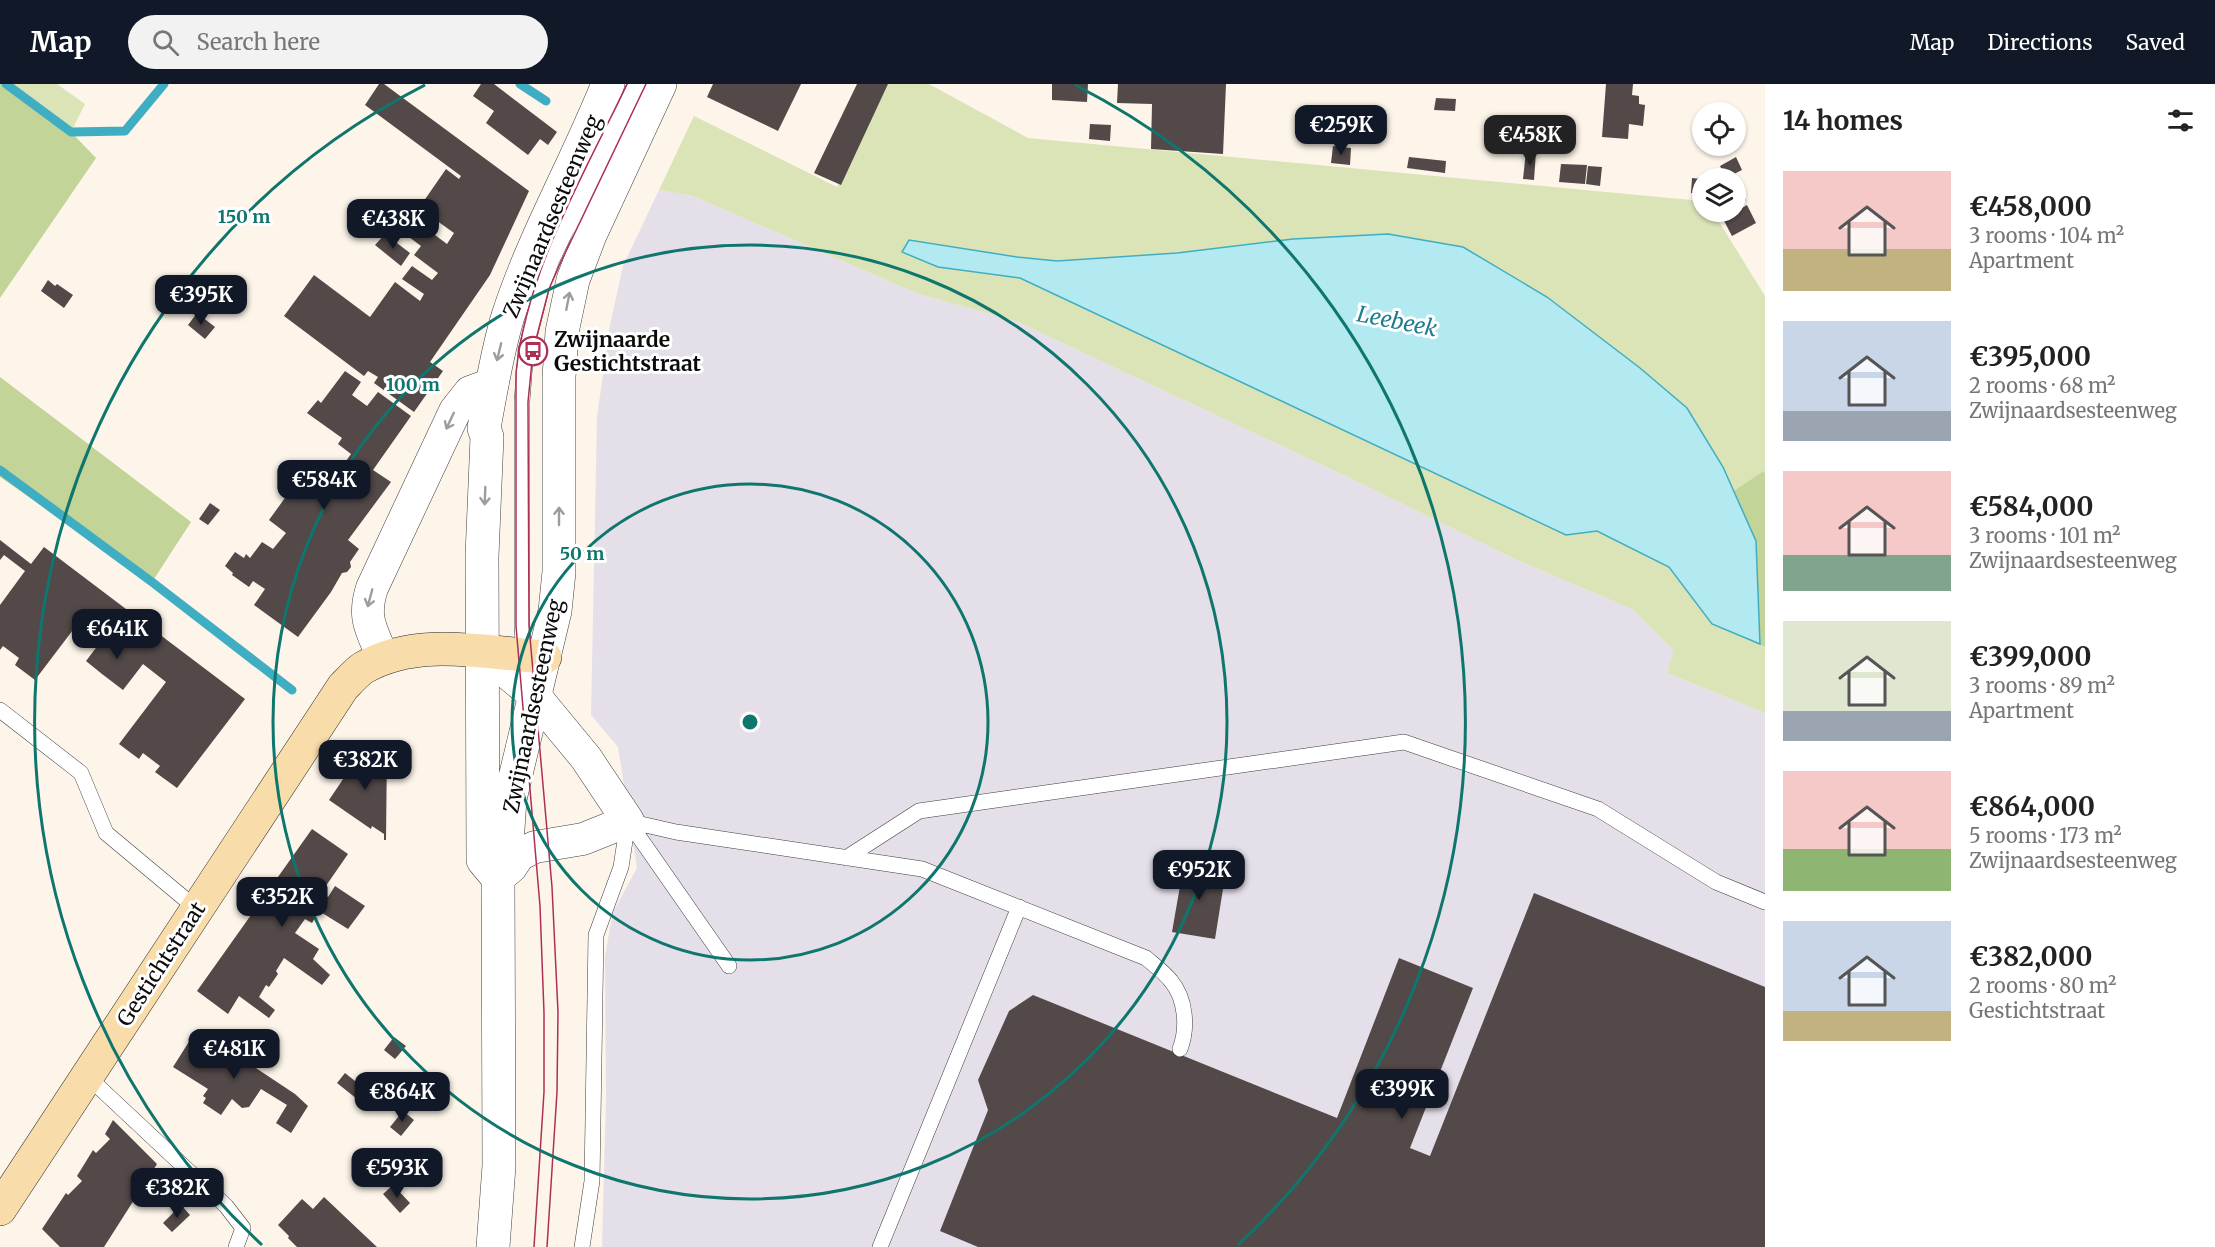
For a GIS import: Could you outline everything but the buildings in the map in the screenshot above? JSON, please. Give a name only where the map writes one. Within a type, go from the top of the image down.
[{"type":"main road","name":"Gestichtstraat","points":[[0,1209],[343,687],[361,669],[383,658],[412,651],[433,649],[535,657]]},
{"type":"street","name":"Zwijnaardsesteenweg","points":[[498,878],[483,860],[482,556],[487,437],[484,428],[508,316],[528,264],[585,141],[608,84]]},
{"type":"street","name":"Zwijnaardsesteenweg","points":[[493,1247],[499,1166],[498,878],[506,859],[510,799],[534,695],[535,657],[555,611],[559,572],[559,377],[562,332],[573,280],[590,235],[660,84]]},
{"type":"street","points":[[383,658],[369,623],[367,606],[372,588],[455,411],[471,392],[492,384]]},
{"type":"street","points":[[482,652],[534,695],[586,758],[628,821],[583,840],[535,847],[519,855],[511,867],[498,878]]},
{"type":"lane","points":[[535,657],[522,627],[522,401],[523,372],[529,330],[551,262],[636,84]]},
{"type":"lane","points":[[0,711],[81,773],[106,833],[197,909]]},
{"type":"lane","points":[[846,858],[919,811],[1404,742],[1598,809],[1716,882],[1765,902]]},
{"type":"lane","points":[[628,821],[676,832],[922,869],[1146,958],[1172,982],[1184,1009],[1184,1039],[1180,1049]]},
{"type":"lane","points":[[628,821],[729,966]]},
{"type":"lane","points":[[582,1247],[592,1181],[596,935],[621,867],[628,821]]},
{"type":"lane","points":[[880,1247],[1019,907]]},
{"type":"lane","points":[[87,1076],[226,1206],[243,1228],[236,1247]]},
{"type":"shaded area","points":[[659,190],[693,196],[916,293],[1018,322],[1354,480],[1517,560],[1632,609],[1675,650],[1667,673],[1765,713],[1765,1247],[602,1247],[606,1098],[605,956],[613,912],[637,868],[618,747],[591,715],[597,417],[610,325],[623,266]]},
{"type":"green space","points":[[0,84],[6,84],[71,132],[96,158],[0,298]]},
{"type":"green space","points":[[6,84],[57,84],[85,104],[71,132]]},
{"type":"green space","points":[[885,84],[929,84],[1028,138],[1692,200],[1692,222],[1719,222],[1765,296],[1765,713],[1667,673],[1674,650],[1632,609],[1517,560],[1354,480],[1018,322],[916,293],[693,196],[659,190],[694,116],[837,187]]},
{"type":"green space","points":[[0,377],[191,522],[152,582],[0,477]]},
{"type":"green space","points":[[1764,471],[1765,647],[1760,644],[1756,541],[1734,491]]},
{"type":"water","points":[[1388,234],[1463,247],[1547,297],[1640,368],[1687,408],[1723,467],[1756,541],[1760,644],[1712,624],[1669,567],[1597,531],[1566,535],[1020,278],[938,267],[902,252],[909,240],[1057,261],[1177,253],[1293,239]]},
{"type":"waterway","name":"Leebeek","points":[[6,84],[71,132],[125,131],[164,84]]},
{"type":"waterway","name":"Leebeek","points":[[520,84],[546,101]]},
{"type":"waterway","points":[[0,470],[152,582],[292,690]]},
{"type":"tram line","points":[[534,1247],[544,1092],[544,1013],[540,906],[516,626],[516,373],[522,335],[544,260],[575,189],[627,84]]},
{"type":"tram line","points":[[547,1247],[557,1092],[558,1012],[552,887],[529,626],[528,402],[533,351],[549,289],[646,84]]},
{"type":"place","name":"Zwijnaarde Gestichtstraat","points":[[533,351]]}]
